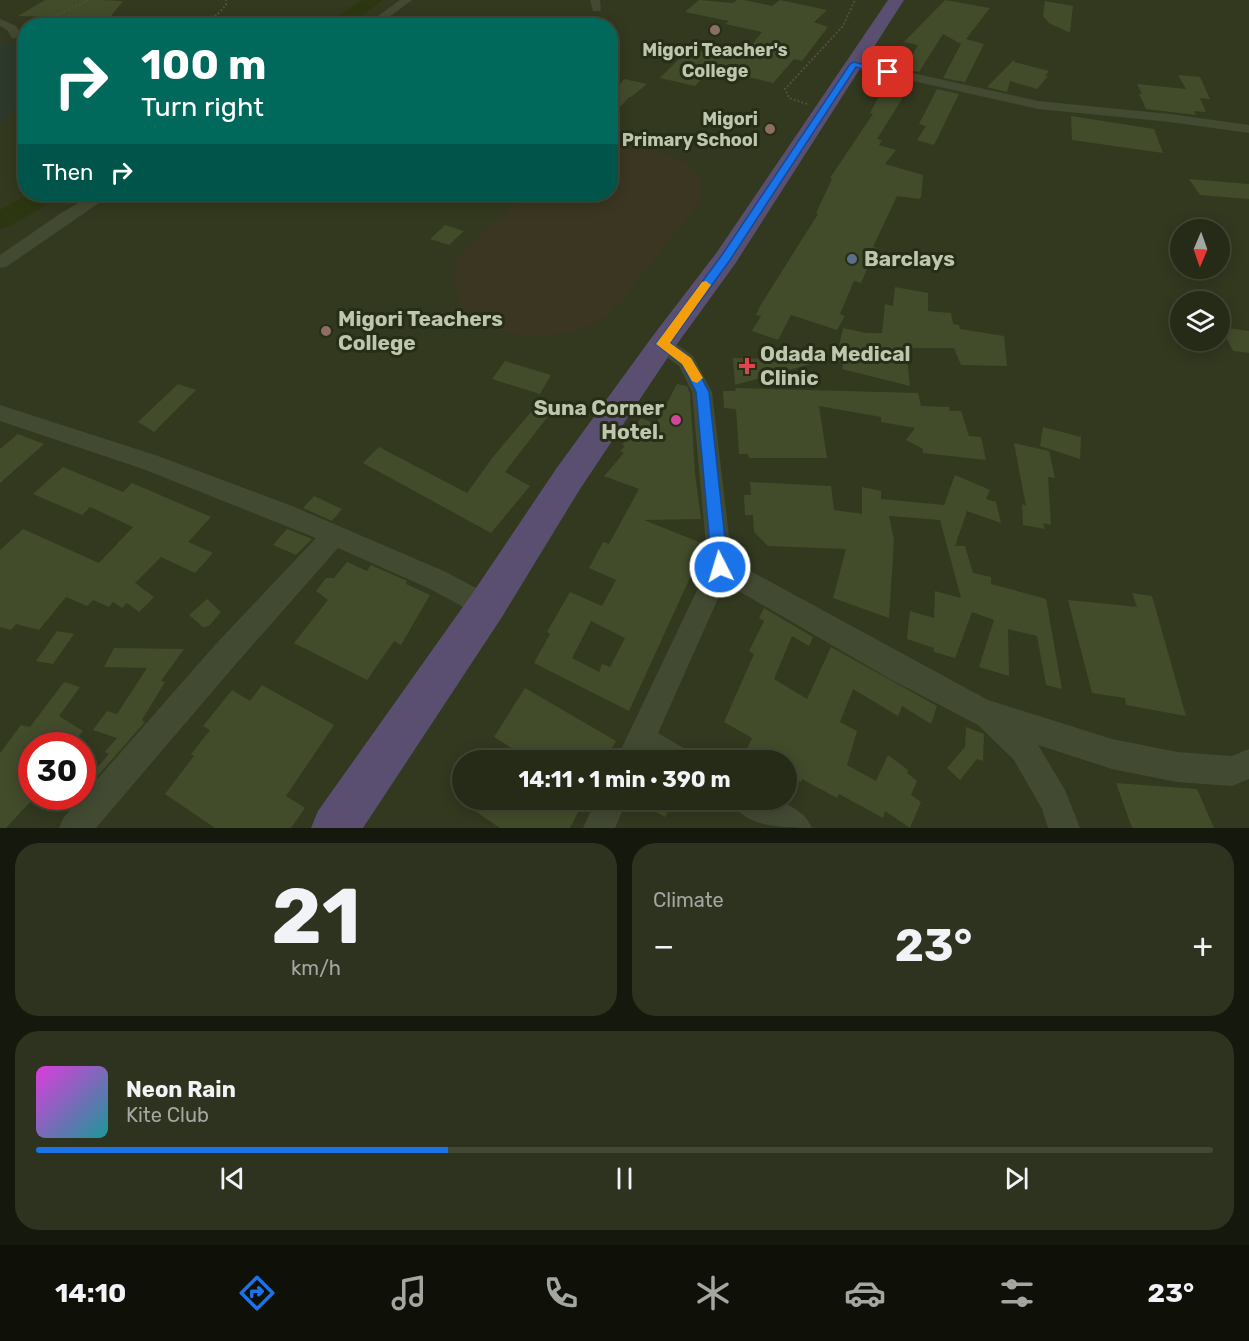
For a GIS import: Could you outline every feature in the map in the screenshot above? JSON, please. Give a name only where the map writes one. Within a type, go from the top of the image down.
[{"type":"highway","points":[[335,828],[486,607],[568,478],[662,344],[726,258],[896,0]]},
{"type":"street","points":[[381,18],[407,0]]},
{"type":"street","points":[[0,22],[12,28],[16,36]]},
{"type":"street","points":[[854,64],[1038,105],[1170,118],[1249,129]]},
{"type":"street","points":[[0,263],[92,201]]},
{"type":"street","points":[[636,750],[720,567],[702,392],[686,361],[662,344]]},
{"type":"street","points":[[0,413],[150,462],[335,535],[437,580],[486,607]]},
{"type":"street","points":[[75,828],[225,655],[335,535]]},
{"type":"street","points":[[720,567],[900,669],[983,712],[1112,754],[1177,767],[1243,772]]},
{"type":"street","points":[[983,712],[1024,750],[1054,801],[1064,828]]},
{"type":"street","points":[[599,828],[607,810]]},
{"type":"street","points":[[764,810],[796,828]]},
{"type":"path","points":[[51,18],[89,0]]},
{"type":"path","points":[[207,18],[217,15],[226,6],[226,0]]},
{"type":"path","points":[[826,108],[794,100],[786,94],[785,89],[842,30],[851,16],[855,0]]},
{"type":"shaded area","points":[[0,44],[18,44],[18,103],[0,125]]},
{"type":"shaded area","points":[[618,144],[650,149],[675,157],[695,171],[702,184],[702,200],[629,292],[601,320],[576,331],[534,336],[512,334],[492,329],[474,320],[461,308],[455,291],[454,267],[456,259],[517,201],[618,201]]},
{"type":"building","points":[[45,0],[123,1],[109,18],[18,16]]},
{"type":"building","points":[[699,0],[733,3],[737,0],[744,0],[772,6],[780,0],[827,10],[814,22],[828,27],[802,61],[794,59],[773,83],[711,68],[695,86],[660,78],[689,49],[741,59],[762,32],[725,24],[729,21],[685,12]]},
{"type":"building","points":[[945,0],[990,8],[966,39],[984,44],[965,82],[943,78],[961,44],[943,34],[919,72],[904,69],[918,45],[904,42]]},
{"type":"building","points":[[1045,1],[1073,6],[1070,33],[1049,23],[1043,16]]},
{"type":"building","points":[[1015,59],[1014,62],[1049,71],[1045,76],[1048,76],[1037,89],[1010,81],[1007,92],[987,87]]},
{"type":"building","points":[[1178,75],[1200,77],[1210,99],[1200,98],[1206,112],[1194,111],[1196,115],[1146,109],[1137,84],[1186,89]]},
{"type":"building","points":[[888,78],[912,83],[877,139],[882,140],[879,145],[896,150],[885,164],[923,175],[921,197],[919,199],[897,196],[873,247],[877,248],[861,283],[854,281],[840,314],[845,316],[837,330],[791,315],[778,340],[752,331],[761,316],[756,315],[760,306],[818,214],[816,213],[832,179],[830,178],[873,114],[870,113]]},
{"type":"building","points":[[624,79],[647,84],[629,97],[618,109],[618,84]]},
{"type":"building","points":[[937,89],[959,94],[934,145],[917,140],[926,126],[919,124]]},
{"type":"building","points":[[1071,116],[1154,129],[1163,153],[1072,140]]},
{"type":"building","points":[[1189,179],[1249,184],[1249,199],[1200,195]]},
{"type":"building","points":[[445,225],[464,231],[449,245],[430,239]]},
{"type":"building","points":[[895,287],[928,293],[928,311],[951,313],[953,324],[959,325],[960,329],[1004,336],[1007,366],[961,365],[954,348],[906,348],[910,386],[842,369],[843,363],[836,360],[843,328],[866,333],[882,333],[885,304],[893,306]]},
{"type":"building","points":[[1230,328],[1249,331],[1249,353],[1233,351],[1230,345]]},
{"type":"building","points":[[733,358],[814,360],[814,363],[735,385]]},
{"type":"building","points":[[505,361],[551,375],[540,394],[492,379]]},
{"type":"building","points":[[178,384],[196,390],[154,432],[138,422]]},
{"type":"building","points":[[677,384],[687,386],[690,393],[695,473],[701,519],[644,520],[704,544],[704,547],[629,711],[534,663],[550,634],[547,632],[570,592],[602,606],[616,580],[589,568],[603,542],[609,544],[639,489],[604,476],[624,453],[620,451],[625,446],[622,445],[641,418],[656,424]],"holes":[[[591,621],[625,638],[610,667],[602,664],[599,672],[572,658]]]},
{"type":"building","points":[[735,388],[918,393],[921,406],[949,407],[950,411],[961,411],[969,436],[981,437],[986,460],[923,453],[923,449],[906,440],[915,428],[881,422],[881,417],[819,406],[827,458],[749,458],[748,454],[739,454],[736,409],[724,408],[723,391],[736,391]]},
{"type":"building","points":[[541,400],[556,406],[505,472],[530,486],[491,533],[363,463],[379,447],[467,493],[493,457]]},
{"type":"building","points":[[1043,427],[1081,437],[1080,459],[1040,446]]},
{"type":"building","points":[[18,434],[44,444],[0,483],[0,449]]},
{"type":"building","points":[[1014,443],[1049,451],[1055,478],[1048,477],[1051,525],[1043,523],[1045,529],[1023,525],[1022,504],[1026,506]]},
{"type":"building","points":[[63,467],[123,492],[132,483],[211,517],[188,542],[213,553],[195,573],[161,557],[135,583],[154,597],[139,612],[127,603],[122,608],[113,602],[109,607],[93,600],[87,606],[66,597],[39,630],[16,624],[11,630],[0,627],[0,550],[23,529],[99,563],[133,527],[90,507],[82,515],[33,494]]},
{"type":"building","points":[[955,475],[990,490],[986,499],[996,502],[1001,523],[967,511],[955,546],[965,546],[973,573],[991,577],[991,584],[1046,599],[1062,689],[1046,685],[1037,636],[1008,629],[1009,676],[979,667],[994,620],[972,612],[955,658],[934,652],[934,648],[907,639],[910,611],[934,618],[935,591],[961,598],[940,520],[889,516],[894,540],[889,618],[833,598],[846,549],[768,546],[754,532],[753,515],[745,515],[744,495],[751,495],[750,482],[831,486],[834,510],[862,514],[862,487],[881,491],[881,499],[944,505]]},
{"type":"building","points":[[314,496],[342,509],[332,521],[303,508]]},
{"type":"building","points":[[287,529],[312,539],[296,555],[273,545]]},
{"type":"building","points":[[347,562],[367,571],[371,565],[407,581],[406,584],[430,595],[401,645],[394,641],[367,680],[294,643],[328,600],[316,591],[326,578],[334,578]]},
{"type":"building","points":[[1132,593],[1152,596],[1186,716],[1126,705],[1125,698],[1092,693],[1068,600],[1137,607]]},
{"type":"building","points":[[207,599],[221,612],[209,626],[203,627],[189,615]]},
{"type":"building","points":[[764,608],[813,637],[809,646],[792,636],[774,679],[807,699],[831,647],[937,706],[931,724],[902,706],[898,716],[853,689],[840,722],[857,731],[847,765],[876,781],[888,755],[908,770],[907,773],[917,781],[911,795],[921,802],[910,828],[885,811],[883,818],[839,794],[837,798],[802,779],[801,782],[797,779],[797,750],[749,750],[747,749],[752,738],[724,722],[754,654],[749,651],[764,621],[759,618]]},
{"type":"building","points":[[57,631],[74,634],[53,664],[36,661]]},
{"type":"building","points":[[114,648],[184,649],[161,681],[165,682],[142,720],[145,722],[96,778],[96,769],[109,754],[105,752],[117,738],[93,730],[107,711],[117,714],[147,668],[104,667]]},
{"type":"building","points":[[64,682],[80,687],[59,716],[82,732],[18,732],[18,810],[23,810],[6,828],[0,828],[0,753],[21,725],[30,727]]},
{"type":"building","points":[[262,685],[334,725],[286,796],[305,808],[291,828],[215,828],[165,794],[194,756],[191,754],[210,730],[203,726],[232,690],[250,701]]},
{"type":"building","points":[[525,688],[616,741],[611,750],[515,750],[494,737]]},
{"type":"building","points":[[966,727],[984,734],[983,761],[977,759],[960,780],[947,768],[965,747]]},
{"type":"building","points":[[1116,783],[1197,789],[1214,828],[1132,828]]},
{"type":"building","points":[[474,810],[579,810],[570,828],[500,828]]},
{"type":"building","points":[[653,810],[668,810],[665,817]]},
{"type":"waterway","points":[[346,18],[374,0]]},
{"type":"waterway","points":[[0,221],[34,201]]},
{"type":"slow traffic","points":[[697,378],[678,353],[662,344],[706,285]]},
{"type":"place","name":"Migori Teacher's College","points":[[715,30]]},
{"type":"place","name":"Migori Primary School","points":[[770,129]]},
{"type":"place","name":"Barclays","points":[[852,259]]},
{"type":"place","name":"Migori Teachers College","points":[[326,331]]},
{"type":"place","name":"Odada Medical Clinic","points":[[747,366]]},
{"type":"place","name":"Suna Corner Hotel.","points":[[676,420]]},
{"type":"route","points":[[720,567],[702,392],[699,381],[686,361],[678,353],[662,344],[726,258],[854,64],[888,72]]}]
